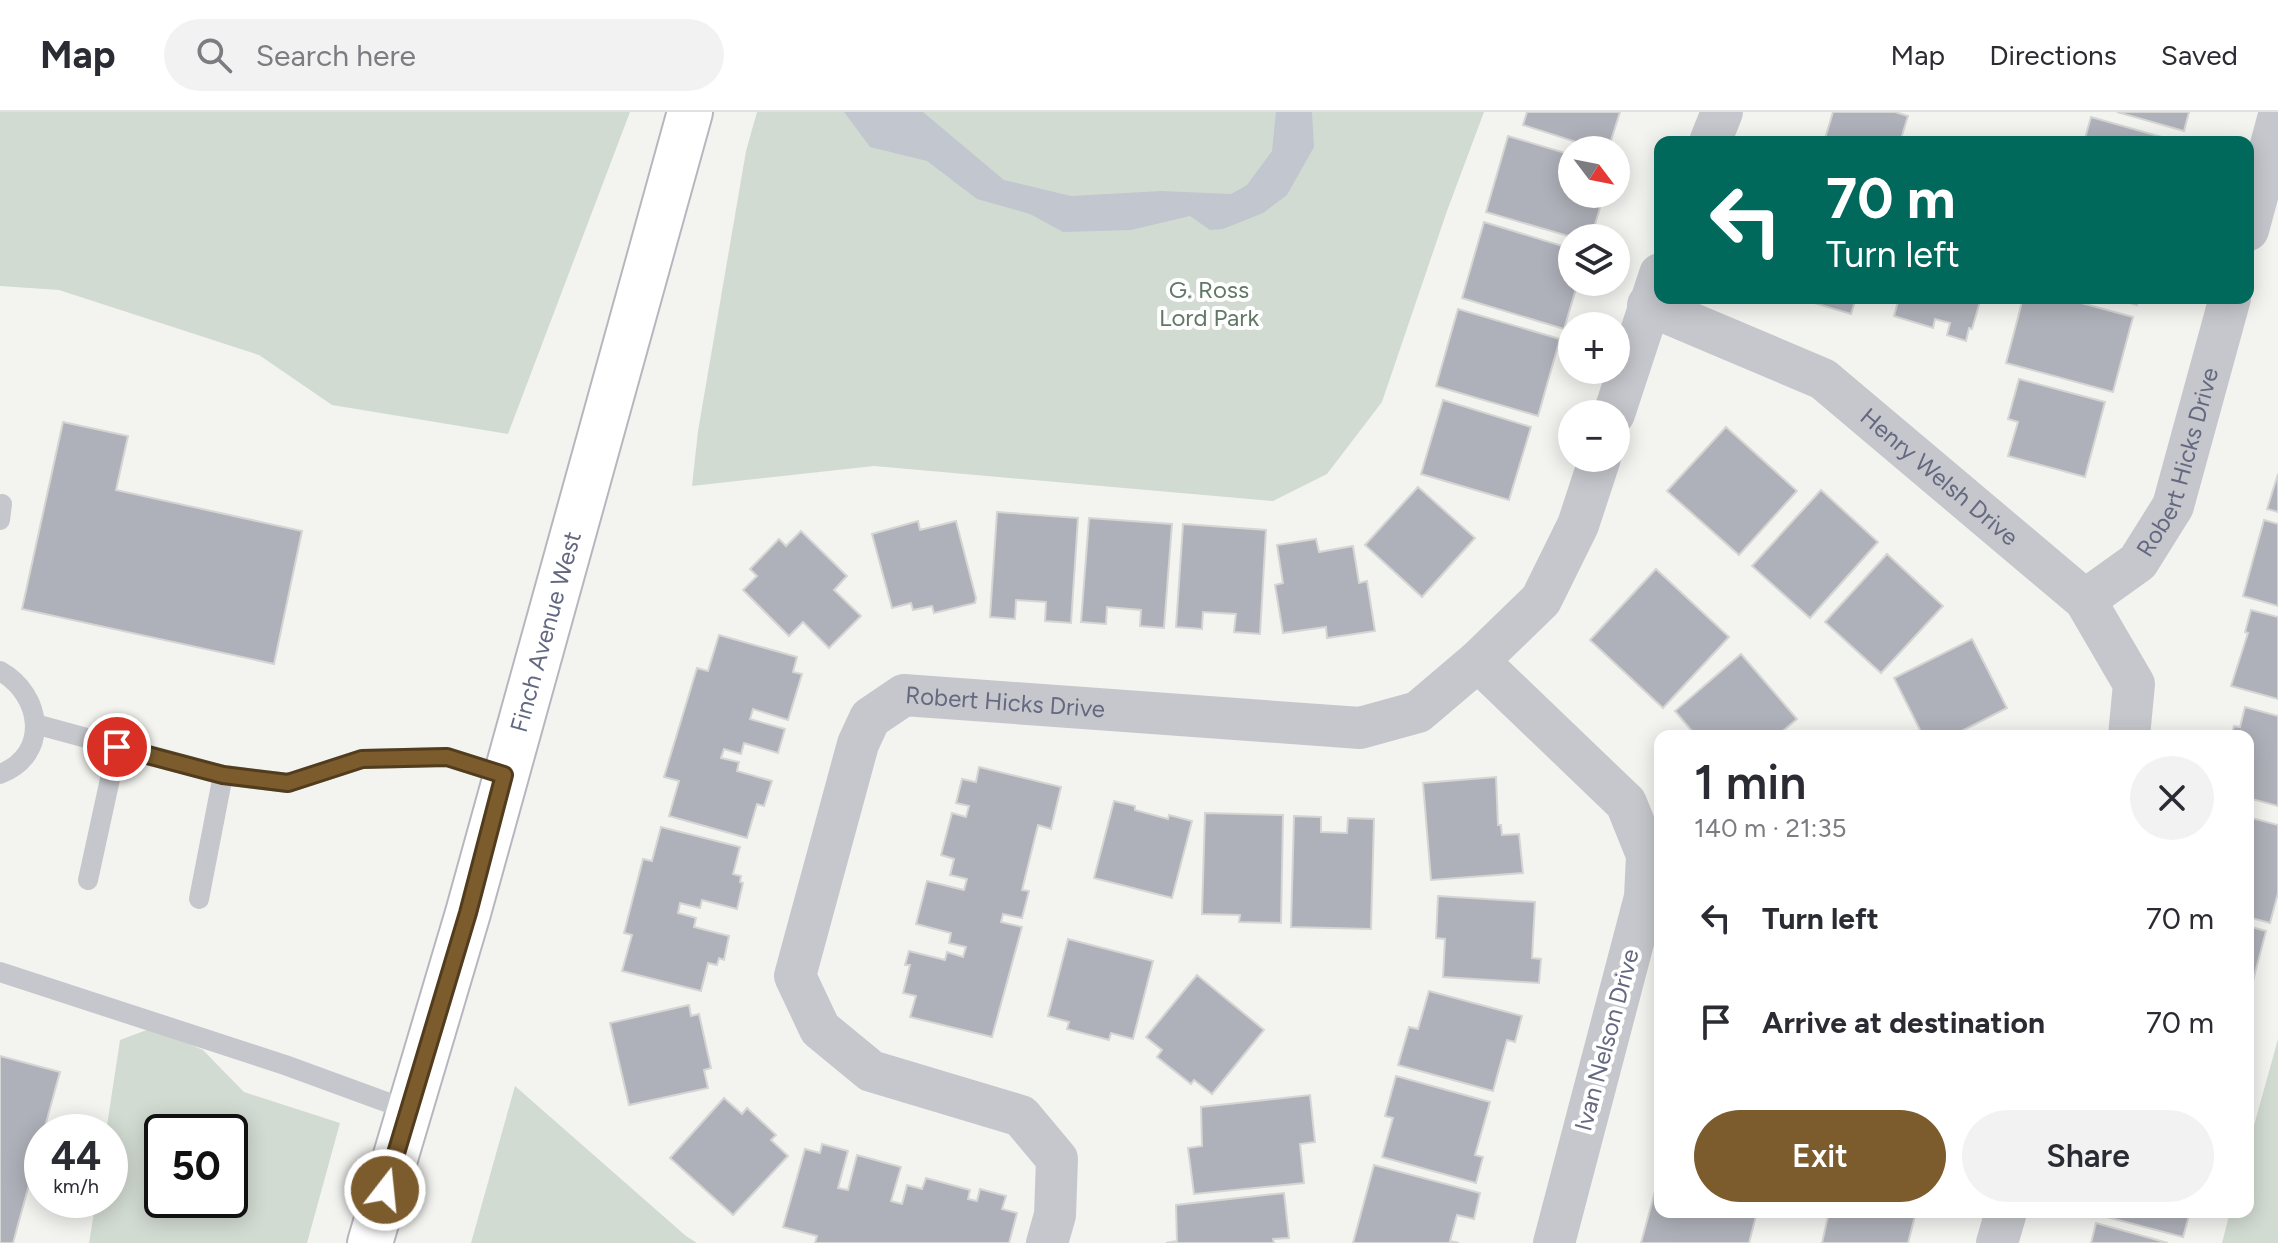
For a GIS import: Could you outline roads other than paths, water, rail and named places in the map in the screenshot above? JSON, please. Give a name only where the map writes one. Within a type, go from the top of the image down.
[{"type":"main road","name":"Finch Avenue West","points":[[370,1243],[468,913],[690,112]]},
{"type":"street","points":[[1712,136],[1722,112]]},
{"type":"street","points":[[2254,208],[2278,119]]},
{"type":"street","points":[[1618,400],[1654,289]]},
{"type":"street","name":"Henry Welsh Drive","points":[[1682,304],[1823,379],[2085,600],[2134,684],[2130,730]]},
{"type":"street","name":"Robert Hicks Drive","points":[[2085,600],[2138,562],[2173,506],[2228,304]]},
{"type":"street","name":"Robert Hicks Drive","points":[[1047,1243],[1055,1215],[1057,1159],[1021,1116],[871,1071],[820,1029],[795,976],[858,744],[870,718],[904,695],[1360,728],[1418,712],[1478,661],[1541,600],[1578,525],[1595,472]]},
{"type":"street","name":"Ivan Nelson Drive","points":[[1478,661],[1626,803],[1647,855],[1645,897],[1554,1243]]},
{"type":"street","points":[[1997,1243],[2004,1218]]},
{"type":"lane","points":[[0,671],[25,691],[33,706],[35,724],[32,743],[22,759],[0,774]]},
{"type":"lane","points":[[35,724],[223,775],[288,783],[362,759],[447,757],[504,775]]},
{"type":"lane","points":[[88,880],[117,747]]},
{"type":"lane","points":[[199,899],[223,775]]},
{"type":"lane","points":[[0,972],[285,1065],[408,1110]]},
{"type":"park label","name":"G. Ross Lord Park","points":[[1209,304]]}]
